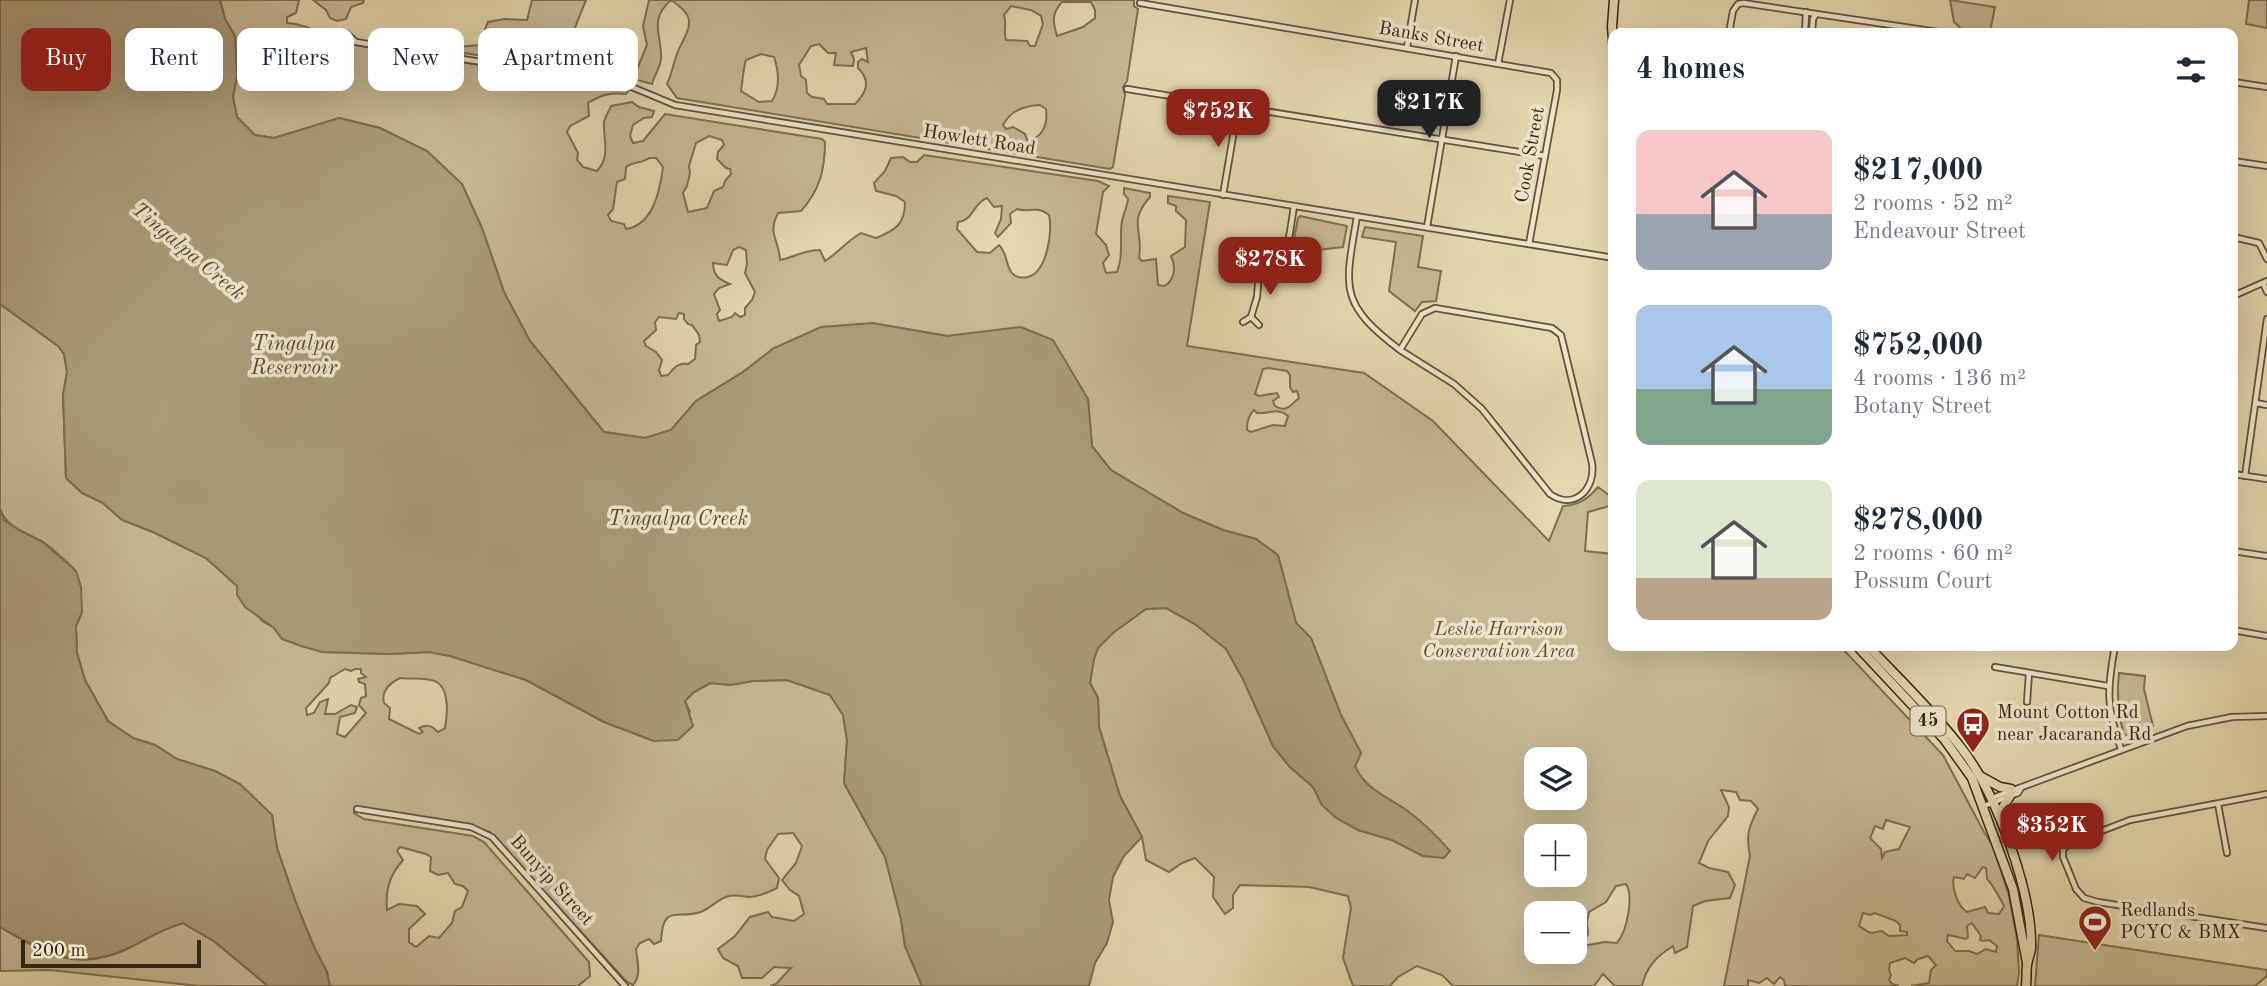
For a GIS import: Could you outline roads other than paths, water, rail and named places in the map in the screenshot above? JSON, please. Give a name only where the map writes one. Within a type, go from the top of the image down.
[{"type":"main road","points":[[1612,28],[1614,0]]},
{"type":"main road","name":"45","points":[[1862,651],[1952,748],[2001,822],[2021,884],[2031,951],[2027,963]]},
{"type":"main road","name":"45","points":[[1873,651],[1955,740],[1979,775],[2013,889],[2027,963],[2026,986]]},
{"type":"main road","points":[[1979,775],[2010,792],[2003,807],[2001,822]]},
{"type":"street","points":[[1407,47],[1415,0]]},
{"type":"street","points":[[1498,64],[1510,0]]},
{"type":"street","name":"Banks Street","points":[[1140,3],[1550,73]]},
{"type":"street","points":[[1730,28],[1732,11],[1738,4],[1743,3],[1898,28]]},
{"type":"street","points":[[1805,28],[1806,12]]},
{"type":"street","points":[[1812,28],[1816,14]]},
{"type":"street","name":"Howlett Road","points":[[354,40],[627,85],[675,105],[1608,257]]},
{"type":"street","points":[[1427,227],[1455,56]]},
{"type":"street","name":"Cook Street","points":[[1529,244],[1557,90],[1557,80],[1550,73]]},
{"type":"street","points":[[2238,83],[2267,87]]},
{"type":"street","points":[[1127,89],[1545,156]]},
{"type":"street","points":[[1223,195],[1238,107]]},
{"type":"street","points":[[2238,162],[2267,166]]},
{"type":"street","points":[[1232,266],[1259,272],[1280,263],[1286,253],[1294,206]]},
{"type":"street","points":[[1357,216],[1348,277],[1353,304],[1363,319],[1400,350],[1454,384],[1482,409],[1550,494],[1564,501],[1575,500],[1589,487],[1592,463],[1561,335],[1552,328],[1435,308],[1422,314],[1400,350]]},
{"type":"street","points":[[2238,238],[2259,243],[2267,258]]},
{"type":"street","points":[[1238,278],[1241,269]]},
{"type":"street","points":[[1243,322],[1251,317],[1257,297],[1259,272]]},
{"type":"street","points":[[2238,294],[2265,282],[2267,292]]},
{"type":"street","points":[[1251,317],[1259,325]]},
{"type":"street","points":[[2245,476],[2267,319]]},
{"type":"street","points":[[2256,403],[2267,405]]},
{"type":"street","points":[[2238,475],[2267,480]]},
{"type":"street","points":[[2238,552],[2267,556]]},
{"type":"street","points":[[2238,631],[2267,636]]},
{"type":"street","points":[[2114,651],[2108,686],[2114,729],[2122,749]]},
{"type":"street","points":[[1995,667],[2108,686]]},
{"type":"street","points":[[2026,702],[2029,673]]},
{"type":"street","points":[[1987,802],[2010,792],[2018,793],[2021,788],[2159,734],[2211,720],[2267,716]]},
{"type":"street","points":[[2267,794],[2114,825],[2068,844],[2063,850],[2063,857],[2076,889],[2084,898],[2267,928]]},
{"type":"street","points":[[2218,804],[2227,853]]},
{"type":"street","name":"Bunyip Street","points":[[357,809],[471,827],[492,837],[625,986]]},
{"type":"water","name":"Tingalpa Reservoir","points":[[0,0],[220,0],[225,19],[235,36],[237,76],[233,97],[237,117],[255,135],[274,138],[339,118],[380,128],[427,151],[462,184],[482,228],[504,292],[530,341],[604,432],[645,438],[671,430],[696,401],[743,372],[774,348],[821,327],[872,323],[947,336],[1021,327],[1053,340],[1088,399],[1092,446],[1111,470],[1183,513],[1223,530],[1256,539],[1278,555],[1296,623],[1311,638],[1341,715],[1361,753],[1355,766],[1359,774],[1377,791],[1417,818],[1450,851],[1444,858],[1423,856],[1392,840],[1358,830],[1336,818],[1322,805],[1313,787],[1289,766],[1273,746],[1243,679],[1226,649],[1195,624],[1166,608],[1146,609],[1113,633],[1098,648],[1090,683],[1098,698],[1099,727],[1120,796],[1142,837],[1124,856],[1113,877],[1109,900],[1113,922],[1107,943],[1095,963],[1089,986],[922,986],[905,946],[885,857],[844,783],[847,740],[843,715],[830,695],[787,680],[730,685],[710,683],[685,701],[693,726],[678,740],[654,741],[604,722],[526,680],[450,656],[429,652],[322,652],[282,639],[274,628],[245,607],[237,595],[237,586],[206,558],[122,520],[103,503],[82,493],[66,478],[63,395],[67,372],[64,354],[58,346],[0,304]]},
{"type":"water","points":[[0,510],[4,520],[43,542],[76,571],[81,587],[82,612],[76,626],[77,653],[85,680],[108,721],[133,738],[155,745],[177,759],[215,771],[240,784],[272,815],[277,848],[296,903],[327,972],[330,986],[268,986],[215,942],[183,923],[114,954],[96,959],[64,957],[49,952],[0,927]]},
{"type":"place","name":"Mount Cotton Rd near Jacaranda Rd","points":[[1973,754]]},
{"type":"place","name":"Redlands PCYC & BMX","points":[[2095,952]]},
{"type":"water label","name":"Tingalpa Creek","points":[[188,252]]},
{"type":"water label","name":"Tingalpa Creek","points":[[678,519]]},
{"type":"park label","name":"Leslie Harrison Conservation Area","points":[[1499,641]]}]
